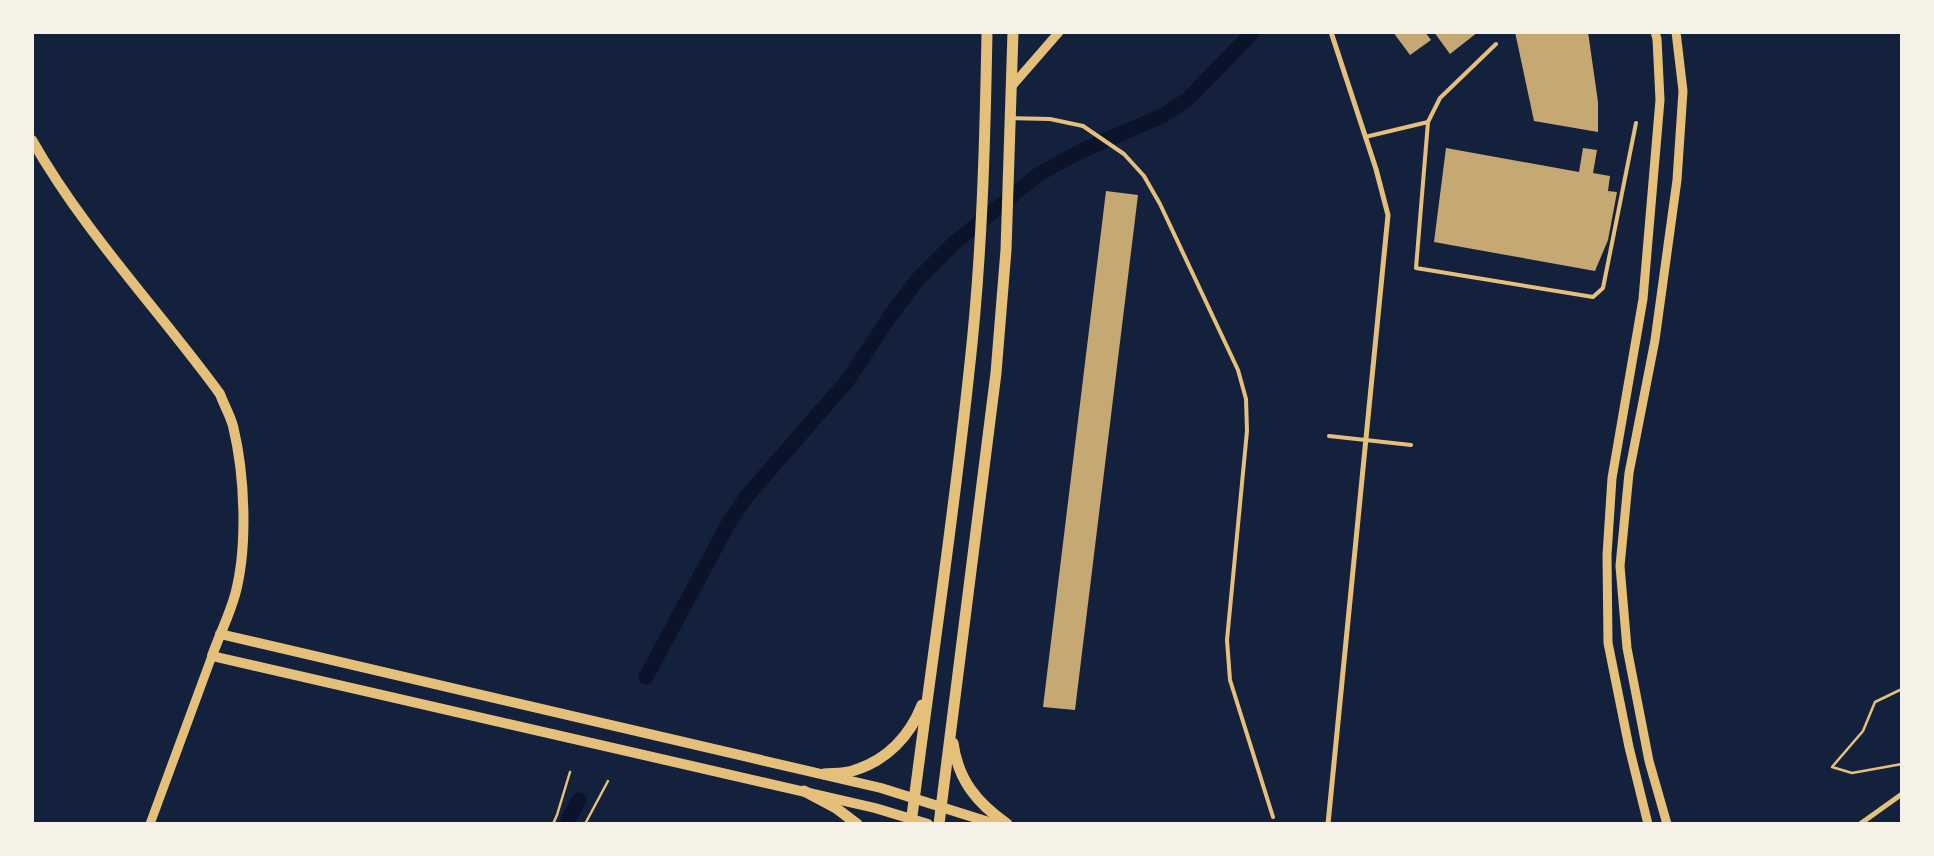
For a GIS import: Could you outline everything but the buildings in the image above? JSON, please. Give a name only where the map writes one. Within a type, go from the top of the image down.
[{"type":"main road","points":[[911,821],[970,371],[982,182],[987,32]]},
{"type":"main road","points":[[939,824],[996,373],[1004,280],[1010,165],[1013,32]]},
{"type":"main road","points":[[32,140],[51,173],[88,224],[220,394],[233,425],[243,496],[239,571],[235,595],[212,656],[804,791],[875,808],[911,821],[928,824]]},
{"type":"main road","points":[[220,634],[824,774],[881,788],[995,824]]},
{"type":"main road","points":[[824,774],[853,771],[873,763],[891,751],[906,735],[918,714],[928,689]]},
{"type":"main road","points":[[951,728],[954,754],[963,778],[973,794],[988,810],[1007,824]]},
{"type":"main road","points":[[804,791],[836,808],[857,824]]},
{"type":"street","points":[[1012,86],[1059,32]]},
{"type":"street","points":[[1328,824],[1388,215],[1376,168],[1331,32]]},
{"type":"street","points":[[1648,824],[1629,747],[1608,643],[1607,555],[1612,478],[1643,299],[1660,100],[1658,40],[1655,32]]},
{"type":"street","points":[[1667,824],[1649,762],[1627,648],[1620,566],[1629,473],[1656,340],[1677,180],[1684,90],[1676,32]]},
{"type":"street","points":[[150,824],[212,656]]},
{"type":"street","points":[[1860,824],[1902,794]]},
{"type":"lane","points":[[1496,44],[1440,98],[1428,122],[1416,268],[1593,297],[1603,288],[1636,123]]},
{"type":"lane","points":[[1011,118],[1050,119],[1083,126],[1124,154],[1144,176],[1160,204],[1238,370],[1246,399],[1246,432],[1227,640],[1230,680],[1273,817]]},
{"type":"lane","points":[[1366,136],[1428,122]]},
{"type":"lane","points":[[1329,436],[1411,445]]},
{"type":"path","points":[[1902,689],[1875,702],[1862,731],[1832,767],[1852,773],[1902,764]]},
{"type":"path","points":[[553,824],[570,772]]},
{"type":"path","points":[[585,824],[608,781]]},
{"type":"waterway","points":[[646,677],[727,526],[747,496],[848,380],[890,316],[918,279],[954,243],[1039,174],[1081,151],[1164,115],[1188,99],[1253,32]]},
{"type":"waterway","points":[[566,824],[579,800]]}]
